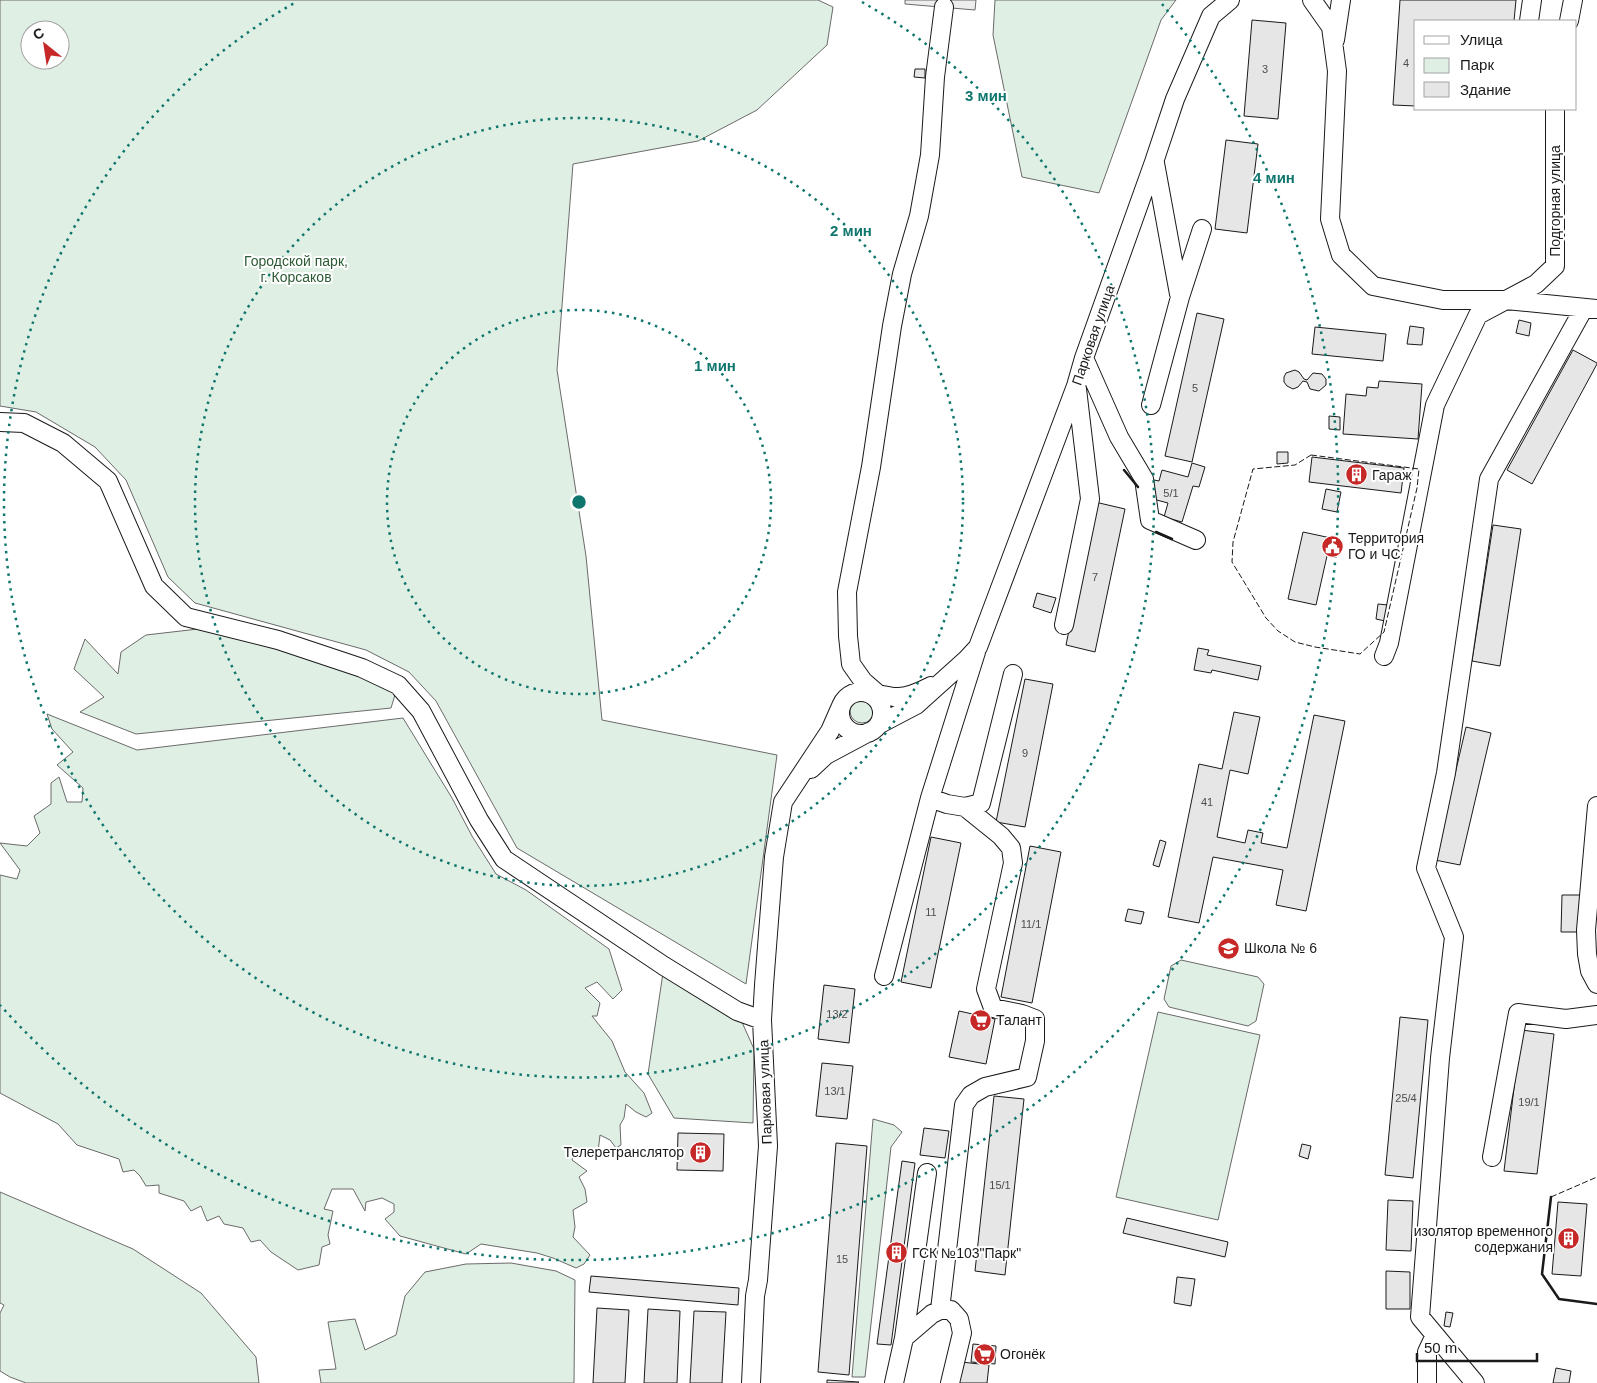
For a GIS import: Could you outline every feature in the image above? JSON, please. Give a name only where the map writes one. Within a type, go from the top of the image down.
[{"type":"street","name":"Парковая улица","points":[[784,802],[815,764],[826,754],[916,705],[978,647],[1076,386],[1084,358],[1175,99],[1211,16],[1230,0]]},
{"type":"street","points":[[1312,0],[1331,27]]},
{"type":"street","points":[[1331,0],[1331,27],[1337,71],[1330,219],[1341,255],[1373,286],[1444,300],[1506,300],[1590,309],[1489,479],[1446,773],[1426,868],[1454,937],[1440,1058],[1420,1317],[1476,1383]]},
{"type":"street","points":[[1334,48],[1340,0]]},
{"type":"street","points":[[1529,20],[1532,0]]},
{"type":"street","points":[[1569,20],[1573,0]]},
{"type":"street","points":[[875,694],[856,692],[848,697],[841,706],[840,715],[843,724],[850,731],[859,734],[874,729],[882,713],[875,694],[852,664],[848,636],[847,592],[871,467],[892,326],[902,274],[919,216],[930,155],[935,77],[944,7]]},
{"type":"street","name":"Подгорная улица","points":[[1384,656],[1389,643],[1435,405],[1478,315],[1536,284],[1555,266],[1555,110]]},
{"type":"street","points":[[1154,162],[1180,297]]},
{"type":"street","points":[[1151,405],[1180,297],[1202,229]]},
{"type":"street","points":[[1084,358],[1119,437],[1144,479],[1150,520],[1196,540]]},
{"type":"street","points":[[1064,625],[1090,498],[1076,386]]},
{"type":"street","points":[[0,422],[24,423],[64,443],[108,481],[154,586],[186,617],[278,640],[362,668],[398,685],[421,711],[479,820],[504,859],[664,966],[737,1011],[762,1020]]},
{"type":"street","points":[[884,976],[930,798],[978,647]]},
{"type":"street","name":"Парковая улица","points":[[875,694],[897,698],[916,693],[934,684],[954,670]]},
{"type":"street","points":[[930,798],[947,804],[965,807],[981,804],[1013,674]]},
{"type":"street","name":"Парковая улица","points":[[750,1383],[755,1296],[758,1280],[768,1146],[762,1020],[774,857],[784,802],[830,731],[841,706]]},
{"type":"street","points":[[1597,806],[1586,930],[1590,971],[1597,984]]},
{"type":"street","points":[[940,1310],[964,1105],[971,1095],[985,1086],[1027,1076],[1035,1041],[1035,1019],[1022,1014],[993,1008],[986,989],[1013,863],[1011,848],[1000,836],[965,807]]},
{"type":"street","points":[[1492,1157],[1518,1013],[1566,1019],[1597,1015]]},
{"type":"street","points":[[894,1383],[904,1338],[927,1173]]},
{"type":"street","points":[[904,1338],[932,1314],[940,1310],[951,1310],[959,1319],[962,1333],[950,1383]]},
{"type":"street","points":[[1426,1383],[1427,1352],[1435,1335]]},
{"type":"green space","name":"Городской парк, г. Корсаков","points":[[0,0],[818,0],[833,7],[827,45],[757,110],[698,141],[573,164],[557,370],[586,556],[602,720],[777,755],[746,984],[517,848],[436,701],[409,672],[366,650],[195,603],[168,577],[126,480],[95,447],[36,412],[0,406]]},
{"type":"green space","points":[[995,0],[1176,0],[1161,20],[1099,193],[1022,177],[993,35]]},
{"type":"green space","points":[[224,626],[398,685],[391,708],[136,734],[80,712],[104,697],[74,669],[85,639],[118,674],[121,652],[146,635]]},
{"type":"green space","points":[[862,699],[871,702],[874,711],[871,720],[862,723],[853,720],[850,711],[853,702]]},
{"type":"green space","points":[[47,714],[137,750],[403,718],[496,874],[526,890],[609,949],[622,990],[613,999],[597,982],[585,988],[600,1003],[597,1016],[592,1016],[612,1041],[625,1072],[644,1093],[652,1113],[646,1117],[626,1104],[624,1118],[620,1125],[621,1145],[616,1148],[610,1140],[600,1135],[598,1152],[589,1157],[576,1151],[572,1160],[587,1171],[579,1177],[585,1189],[587,1202],[573,1210],[575,1227],[573,1237],[590,1255],[584,1264],[576,1268],[537,1253],[481,1244],[466,1254],[400,1236],[385,1219],[394,1212],[394,1204],[382,1198],[366,1202],[365,1211],[353,1189],[332,1189],[324,1209],[333,1211],[328,1235],[330,1244],[322,1247],[319,1265],[298,1270],[271,1252],[260,1240],[251,1242],[243,1228],[224,1224],[219,1216],[207,1221],[201,1206],[191,1211],[184,1201],[159,1193],[159,1185],[146,1186],[134,1170],[123,1172],[119,1159],[77,1145],[58,1124],[0,1093],[0,875],[17,879],[20,870],[0,843],[27,846],[40,833],[34,816],[51,804],[51,783],[59,777],[67,802],[82,802],[83,788],[57,765],[73,752],[52,729]]},
{"type":"green space","points":[[1181,960],[1258,977],[1264,984],[1256,1021],[1248,1026],[1169,1007],[1164,999],[1171,966]]},
{"type":"green space","points":[[664,966],[737,1011],[754,1049],[753,1123],[674,1118],[648,1074]]},
{"type":"green space","points":[[1158,1012],[1260,1035],[1218,1220],[1116,1197]]},
{"type":"green space","points":[[873,1119],[894,1125],[902,1132],[891,1147],[865,1377],[852,1377]]},
{"type":"green space","points":[[0,1192],[133,1249],[201,1293],[256,1357],[259,1383],[26,1383],[0,1371],[0,1313],[4,1305],[0,1303]]},
{"type":"green space","points":[[511,1263],[556,1271],[575,1280],[574,1383],[321,1383],[319,1370],[336,1369],[328,1322],[355,1319],[365,1350],[396,1335],[405,1296],[425,1272],[466,1264]]},
{"type":"shaded area","points":[[905,0],[976,0],[975,10],[905,4]]},
{"type":"building","points":[[1400,0],[1516,0],[1514,20],[1414,20],[1414,106],[1393,105]]},
{"type":"building","points":[[1252,20],[1286,23],[1278,119],[1244,116]]},
{"type":"building","points":[[915,69],[925,69],[925,78],[914,77]]},
{"type":"building","points":[[1226,140],[1258,144],[1247,233],[1215,229]]},
{"type":"building","points":[[1197,313],[1224,319],[1192,462],[1165,456]]},
{"type":"building","points":[[1519,320],[1531,323],[1529,336],[1516,333]]},
{"type":"building","points":[[1410,326],[1424,328],[1422,345],[1407,344]]},
{"type":"building","points":[[1315,327],[1386,334],[1383,361],[1312,354]]},
{"type":"building","points":[[1573,350],[1597,364],[1532,484],[1507,470]]},
{"type":"building","points":[[1295,370],[1307,380],[1313,373],[1322,374],[1326,379],[1326,385],[1319,391],[1310,389],[1307,382],[1303,381],[1298,387],[1293,389],[1284,382],[1284,377],[1286,373]]},
{"type":"building","points":[[1379,381],[1422,384],[1418,439],[1343,434],[1346,394],[1366,396],[1367,387],[1378,388]]},
{"type":"building","points":[[1329,416],[1340,417],[1340,430],[1329,429]]},
{"type":"building","points":[[1277,452],[1288,452],[1288,463],[1277,464]]},
{"type":"building","name":"Гараж","points":[[1312,457],[1404,468],[1401,493],[1309,482]]},
{"type":"building","points":[[1192,463],[1205,467],[1199,487],[1193,486],[1182,522],[1164,517],[1168,503],[1149,498],[1154,480],[1159,481],[1162,470],[1188,477]]},
{"type":"building","points":[[1326,489],[1341,492],[1337,512],[1322,509]]},
{"type":"building","points":[[1095,502],[1125,509],[1095,652],[1066,645]]},
{"type":"building","points":[[1493,525],[1521,529],[1500,666],[1472,661]]},
{"type":"building","points":[[1303,532],[1331,538],[1316,605],[1288,599]]},
{"type":"building","points":[[1037,593],[1056,598],[1051,613],[1033,607]]},
{"type":"building","points":[[1378,604],[1388,605],[1385,621],[1376,619]]},
{"type":"building","points":[[1198,648],[1209,650],[1207,655],[1261,666],[1258,680],[1212,670],[1211,673],[1194,670]]},
{"type":"building","points":[[1025,679],[1053,684],[1025,827],[996,822]]},
{"type":"building","points":[[1234,712],[1260,717],[1248,774],[1230,770],[1217,837],[1245,843],[1248,830],[1263,833],[1261,843],[1287,848],[1314,715],[1345,721],[1306,911],[1276,905],[1283,870],[1213,857],[1199,923],[1168,917],[1199,764],[1222,769]]},
{"type":"building","points":[[1466,727],[1491,733],[1460,865],[1435,860]]},
{"type":"building","points":[[931,837],[961,843],[931,988],[901,982]]},
{"type":"building","points":[[1160,840],[1166,842],[1159,867],[1153,865]]},
{"type":"building","points":[[1030,846],[1061,852],[1032,1003],[1001,997]]},
{"type":"building","points":[[1562,895],[1581,895],[1580,932],[1561,932]]},
{"type":"building","points":[[1128,909],[1144,912],[1141,924],[1125,921]]},
{"type":"building","points":[[824,985],[855,989],[849,1043],[818,1039]]},
{"type":"building","points":[[959,1011],[995,1019],[986,1064],[949,1057]]},
{"type":"building","points":[[1400,1017],[1428,1020],[1413,1178],[1385,1175]]},
{"type":"building","points":[[1521,1030],[1554,1034],[1537,1174],[1504,1171]]},
{"type":"building","points":[[822,1063],[853,1066],[847,1119],[816,1116]]},
{"type":"building","points":[[994,1096],[1024,1099],[1005,1275],[975,1271]]},
{"type":"building","points":[[924,1128],[949,1131],[945,1158],[920,1155]]},
{"type":"building","name":"Телеретранслятор","points":[[678,1133],[724,1134],[723,1171],[677,1170]]},
{"type":"building","points":[[836,1143],[867,1146],[849,1375],[818,1372]]},
{"type":"building","points":[[1302,1144],[1311,1146],[1308,1159],[1299,1156]]},
{"type":"building","name":"ГСК №103\"Парк\"","points":[[902,1161],[915,1163],[891,1345],[877,1344]]},
{"type":"building","points":[[1388,1200],[1413,1201],[1411,1251],[1386,1250]]},
{"type":"building","name":"изолятор временного содержания","points":[[1558,1202],[1587,1204],[1581,1276],[1552,1274]]},
{"type":"building","points":[[1127,1218],[1228,1242],[1225,1257],[1123,1233]]},
{"type":"building","points":[[1386,1271],[1410,1272],[1410,1309],[1386,1309]]},
{"type":"building","points":[[591,1276],[739,1288],[738,1305],[589,1292]]},
{"type":"building","points":[[1177,1277],[1195,1279],[1191,1306],[1174,1303]]},
{"type":"building","points":[[597,1308],[629,1310],[625,1383],[593,1383]]},
{"type":"building","points":[[648,1309],[680,1311],[677,1383],[644,1383]]},
{"type":"building","points":[[694,1311],[726,1312],[722,1383],[690,1383]]},
{"type":"building","points":[[1446,1312],[1453,1313],[1450,1327],[1444,1326]]},
{"type":"building","name":"Огонёк","points":[[973,1344],[996,1346],[995,1364],[971,1362]]},
{"type":"building","points":[[961,1362],[989,1365],[987,1383],[959,1383]]},
{"type":"building","points":[[1556,1368],[1571,1371],[1569,1383],[1553,1383]]},
{"type":"building","points":[[827,1380],[859,1382],[827,1383]]},
{"type":"fence","points":[[1311,455],[1419,469],[1417,488],[1384,632],[1360,654],[1295,642],[1278,631],[1266,618],[1232,562],[1233,542],[1253,469],[1295,465],[1311,455]]},
{"type":"fence","points":[[1551,1197],[1597,1177]]},
{"type":"wall","points":[[1124,470],[1138,487]]},
{"type":"wall","points":[[1156,532],[1172,539]]},
{"type":"wall","points":[[1551,1197],[1542,1274],[1559,1299],[1597,1304]]},
{"type":"place","name":"Гараж","points":[[1356,475]]},
{"type":"place","name":"Территория ГО и ЧС","points":[[1332,546]]},
{"type":"place","name":"Школа № 6","points":[[1228,948]]},
{"type":"place","name":"Талант","points":[[980,1020]]},
{"type":"place","name":"Телеретранслятор","points":[[700,1152]]},
{"type":"place","name":"изолятор временного содержания","points":[[1569,1239]]},
{"type":"place","name":"ГСК №103\"Парк\"","points":[[896,1253]]},
{"type":"place","name":"Огонёк","points":[[984,1354]]}]
